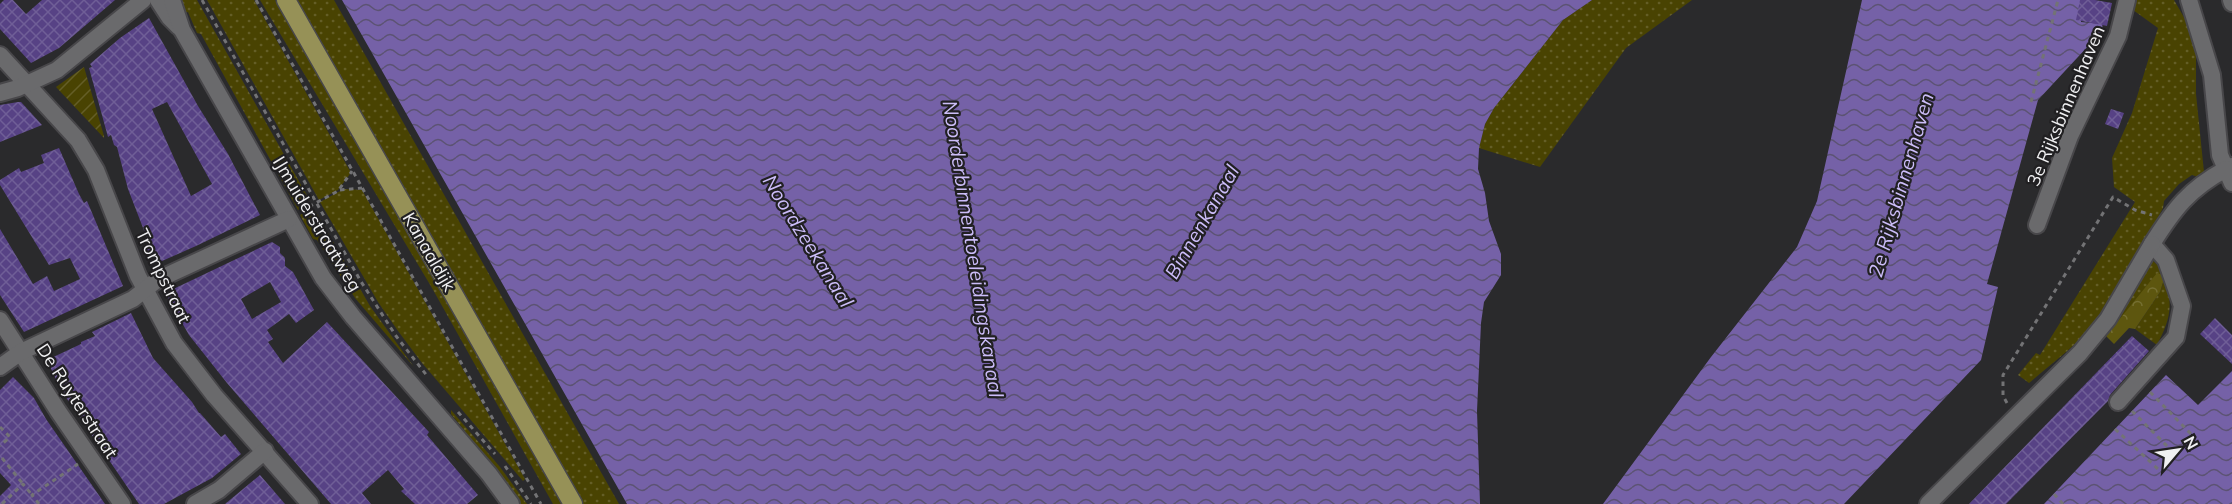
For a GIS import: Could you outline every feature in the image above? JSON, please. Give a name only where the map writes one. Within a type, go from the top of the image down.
[{"type":"main road","name":"Kanaaldijk","points":[[286,0],[573,504]]},
{"type":"street","points":[[0,93],[49,75],[65,65],[143,0]]},
{"type":"street","name":"IJmuiderstraatweg","points":[[158,0],[169,17],[182,30]]},
{"type":"street","name":"IJmuiderstraatweg","points":[[172,0],[182,30],[319,270],[338,298],[489,474],[511,504]]},
{"type":"street","name":"3e Rijksbinnenhaven","points":[[2037,225],[2070,136],[2118,36],[2127,0]]},
{"type":"street","points":[[1928,504],[2080,353],[2108,319],[2171,212],[2191,191],[2230,173],[2220,155],[2212,75],[2189,0]]},
{"type":"street","name":"Trompstraat","points":[[0,55],[78,140],[88,155],[145,290],[174,343],[214,395],[310,504]]},
{"type":"street","points":[[0,367],[21,352],[133,299],[157,280],[289,219]]},
{"type":"street","points":[[2125,406],[2176,337],[2182,306],[2166,260],[2152,244]]},
{"type":"street","name":"De Ruyterstraat","points":[[0,320],[122,504]]},
{"type":"street","points":[[195,504],[219,490],[265,451]]},
{"type":"path","points":[[202,0],[376,307],[432,381]]},
{"type":"path","points":[[256,0],[541,504]]},
{"type":"path","points":[[2031,102],[2058,0]]},
{"type":"path","points":[[338,191],[352,171]]},
{"type":"path","points":[[316,203],[346,188],[362,188]]},
{"type":"path","points":[[2014,418],[2003,396],[2003,375],[2113,197],[2135,210],[2154,215],[2166,222]]},
{"type":"path","points":[[2150,392],[2191,434]]},
{"type":"path","points":[[2125,406],[2175,454]]},
{"type":"path","points":[[456,410],[500,460],[531,504]]},
{"type":"path","points":[[0,427],[10,437],[0,446]]},
{"type":"path","points":[[2115,429],[2158,469]]},
{"type":"path","points":[[32,495],[89,456]]},
{"type":"path","points":[[2,458],[39,504]]},
{"type":"path","points":[[2,504],[23,484]]},
{"type":"path","points":[[2054,494],[2064,504]]},
{"type":"shaded area","points":[[178,0],[197,0],[309,199],[307,205],[298,210],[201,34],[197,33],[188,12],[184,13]]},
{"type":"shaded area","points":[[207,0],[254,0],[350,171],[338,190],[319,200]]},
{"type":"shaded area","points":[[260,0],[275,0],[563,504],[553,504],[432,288]]},
{"type":"shaded area","points":[[295,0],[334,0],[619,504],[583,504]]},
{"type":"shaded area","points":[[1592,0],[1692,0],[1626,48],[1540,167],[1479,148],[1485,124],[1494,108],[1563,20]]},
{"type":"shaded area","points":[[2136,0],[2174,0],[2189,26],[2196,50],[2196,94],[2204,172],[2198,177],[2192,175],[2179,184],[2164,201],[2163,208],[2134,261],[2101,315],[2075,344],[2029,383],[2018,375],[2036,353],[2040,355],[2135,202],[2114,187],[2112,158],[2132,113],[2158,28],[2133,10]]},
{"type":"shaded area","points":[[84,67],[104,136],[104,138],[56,87]]},
{"type":"shaded area","points":[[344,189],[362,190],[525,479],[523,481],[422,363],[378,302],[320,202]]},
{"type":"shaded area","points":[[311,209],[316,212],[370,306],[414,367],[355,298],[317,240],[313,239],[300,215]]},
{"type":"shaded area","points":[[2150,258],[2167,274],[2107,336],[2102,337]]},
{"type":"shaded area","points":[[2165,277],[2170,304],[2168,319],[2157,345],[2135,329],[2160,292]]},
{"type":"shaded area","points":[[451,410],[500,467],[527,504],[519,504],[463,434],[465,431],[451,414]]},
{"type":"green space","points":[[2157,273],[2165,276],[2160,292],[2135,329],[2129,328],[2114,344],[2106,336]]},
{"type":"water","points":[[342,0],[1592,0],[1563,20],[1494,108],[1485,124],[1479,148],[1478,169],[1485,193],[1489,221],[1501,254],[1501,275],[1484,302],[1481,323],[1477,411],[1480,504],[627,504]]},
{"type":"water","name":"2e Rijksbinnenhaven","points":[[1862,0],[2082,0],[2081,22],[2102,24],[2103,30],[2038,100],[1987,284],[1998,287],[1981,360],[1844,504],[1603,504],[1711,357],[1797,247],[1817,201]]},
{"type":"water","points":[[2232,371],[2232,504],[2044,504],[2166,375],[2198,405]]},
{"type":"building","points":[[4,0],[13,0],[26,14],[42,0],[115,0],[59,48],[31,63],[0,29],[0,4]]},
{"type":"building","points":[[2080,0],[2112,3],[2107,26],[2076,20]]},
{"type":"building","points":[[149,18],[198,106],[228,154],[260,215],[153,265],[146,247],[150,246],[128,189],[117,147],[111,135],[108,137],[89,68],[92,67],[90,64],[120,38]],"holes":[[[167,102],[212,184],[191,196],[152,109]]]},
{"type":"building","points":[[21,102],[42,125],[0,142],[0,105]]},
{"type":"building","points":[[2111,109],[2124,113],[2118,129],[2105,124]]},
{"type":"building","points":[[59,148],[79,194],[84,203],[87,201],[123,286],[24,332],[0,295],[0,229],[33,284],[47,276],[54,291],[80,279],[70,258],[49,265],[0,185],[0,180],[19,168],[21,172],[44,163],[41,155]]},
{"type":"building","points":[[272,242],[280,247],[280,253],[285,258],[285,266],[293,272],[314,310],[296,323],[289,314],[267,330],[273,339],[268,342],[283,363],[327,322],[429,432],[427,435],[478,495],[467,504],[415,504],[401,491],[404,489],[388,470],[362,493],[371,504],[331,504],[189,335],[165,293]],"holes":[[[270,282],[281,302],[252,319],[241,299]]]},
{"type":"building","points":[[131,313],[153,358],[221,437],[225,434],[241,454],[212,478],[164,504],[139,504],[61,390],[47,360],[81,344],[95,336],[92,332]]},
{"type":"building","points":[[2215,318],[2232,335],[2232,364],[2200,334]]},
{"type":"building","points":[[2132,336],[2149,351],[2110,395],[2108,401],[2006,504],[1969,504]]},
{"type":"building","points":[[13,377],[34,398],[105,504],[0,504],[0,496],[11,485],[0,473],[0,390]]},
{"type":"building","points":[[260,475],[285,504],[225,504]]},
{"type":"water label","name":"Binnenkanaal","points":[[1202,222]]},
{"type":"water label","name":"Noordzeekanaal","points":[[808,241]]},
{"type":"water label","name":"Noorderbinnentoeleidingskanaal","points":[[973,249]]}]
